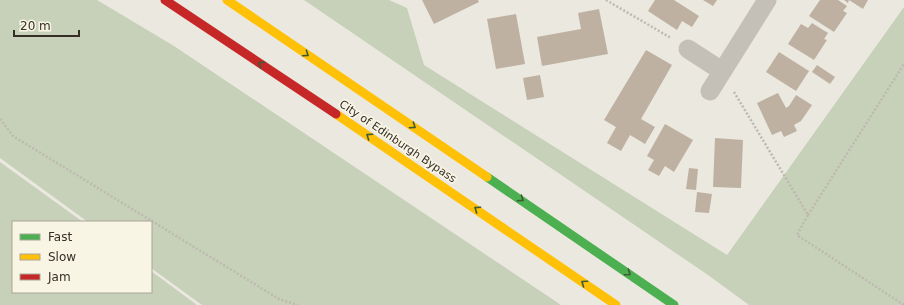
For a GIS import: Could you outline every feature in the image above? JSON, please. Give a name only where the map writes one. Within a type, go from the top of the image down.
[{"type":"highway","name":"City of Edinburgh Bypass","points":[[165,0],[327,108],[616,305]]},
{"type":"highway","name":"City of Edinburgh Bypass","points":[[227,0],[674,305]]},
{"type":"street","points":[[710,91],[767,0]]},
{"type":"street","points":[[688,49],[722,71]]},
{"type":"path","points":[[606,0],[688,49]]},
{"type":"path","points":[[904,64],[808,215],[797,235],[904,305]]},
{"type":"path","points":[[722,71],[808,215]]},
{"type":"path","points":[[0,119],[12,136],[151,221]]},
{"type":"path","points":[[152,222],[279,298],[298,305]]},
{"type":"green space","points":[[0,0],[97,0],[174,46],[561,305],[202,305],[152,269],[152,221],[87,221],[0,158]]},
{"type":"green space","points":[[304,0],[389,0],[407,8],[424,65],[727,255],[904,7],[904,305],[749,305],[708,275]]},
{"type":"green space","points":[[0,162],[82,221],[12,221],[12,293],[152,293],[152,272],[197,305],[0,305]]},
{"type":"building","points":[[422,0],[478,0],[479,2],[434,24]]},
{"type":"building","points":[[655,0],[674,0],[699,16],[692,27],[682,21],[677,30],[648,11]]},
{"type":"building","points":[[703,0],[717,0],[713,6]]},
{"type":"building","points":[[820,0],[838,0],[847,6],[843,11],[847,13],[834,32],[809,16]]},
{"type":"building","points":[[849,0],[868,0],[863,9]]},
{"type":"building","points":[[599,9],[608,54],[542,66],[537,37],[581,29],[578,13]]},
{"type":"building","points":[[516,14],[525,64],[496,69],[487,19]]},
{"type":"building","points":[[812,23],[828,33],[824,39],[827,40],[814,60],[788,44],[801,24],[808,28]]},
{"type":"building","points":[[646,50],[672,65],[641,119],[655,127],[645,144],[630,135],[621,151],[607,143],[616,127],[604,120]]},
{"type":"building","points":[[779,52],[809,71],[796,91],[766,72]]},
{"type":"building","points":[[817,65],[835,77],[830,84],[812,72]]},
{"type":"building","points":[[540,75],[544,97],[527,100],[523,78]]},
{"type":"building","points":[[778,93],[786,108],[796,95],[812,105],[801,121],[794,125],[797,131],[784,137],[781,131],[772,135],[757,103]]},
{"type":"building","points":[[665,124],[693,140],[674,172],[665,166],[659,176],[648,170],[654,160],[647,156]]},
{"type":"building","points":[[715,138],[743,140],[741,188],[713,187]]},
{"type":"building","points":[[689,168],[698,169],[696,190],[686,189]]},
{"type":"building","points":[[697,192],[712,194],[709,213],[695,212]]},
{"type":"traffic: fast","points":[[487,177],[674,305]]},
{"type":"traffic: slow","points":[[227,0],[487,177]]},
{"type":"traffic: slow","points":[[336,114],[616,305]]},
{"type":"traffic: jam","points":[[165,0],[336,114]]}]
